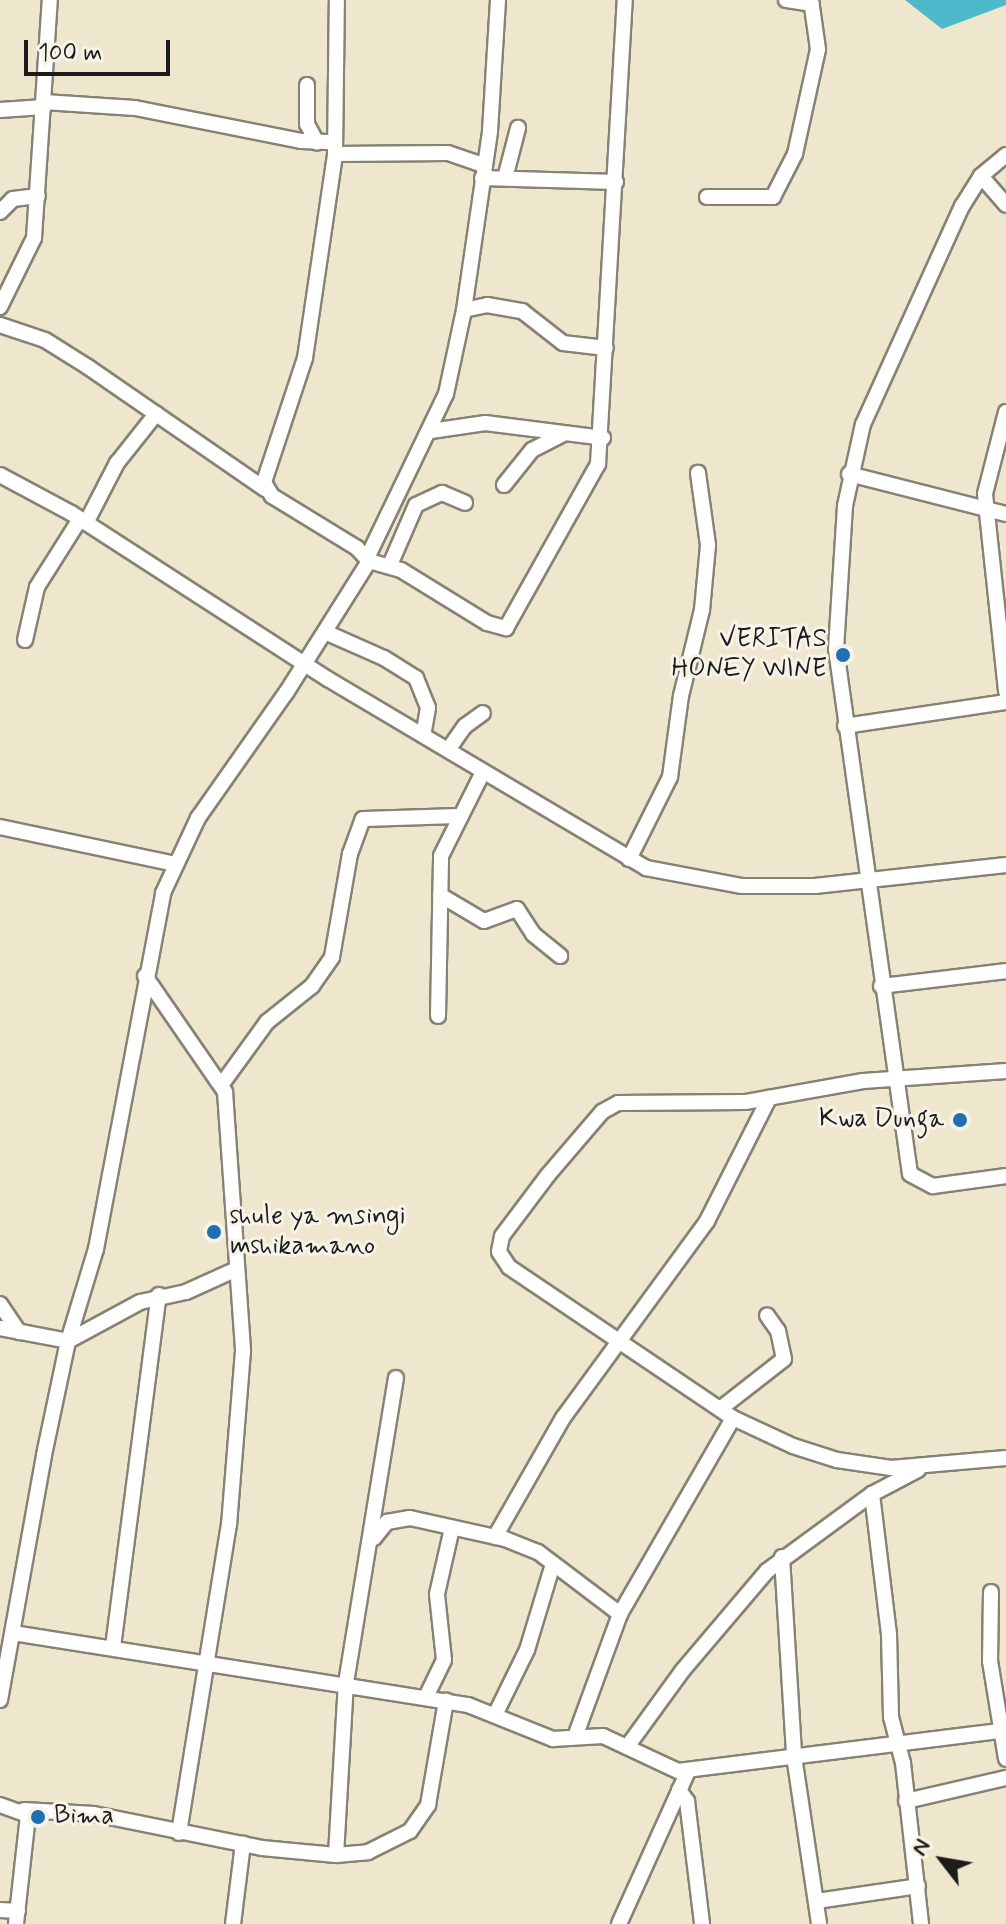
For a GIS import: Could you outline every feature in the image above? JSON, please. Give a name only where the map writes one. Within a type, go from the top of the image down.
[{"type":"street","points":[[0,307],[28,255],[38,196],[50,0]]},
{"type":"street","points":[[265,489],[305,358],[335,148],[337,0]]},
{"type":"street","points":[[1,1694],[68,1341],[96,1249],[153,927],[175,864],[198,818],[325,632],[368,559],[445,399],[464,310],[484,172],[498,0]]},
{"type":"street","points":[[0,325],[45,340],[368,559],[390,565],[487,623],[506,628],[582,496],[603,438],[625,0]]},
{"type":"street","points":[[707,197],[773,197],[795,154],[818,49],[811,2],[786,0]]},
{"type":"street","points":[[307,85],[307,124],[317,143]]},
{"type":"street","points":[[0,110],[44,104],[135,108],[335,148],[448,153],[484,172],[505,178],[616,182]]},
{"type":"street","points":[[505,178],[518,128]]},
{"type":"street","points":[[1006,155],[981,176],[887,364],[849,474],[836,624],[845,726],[881,986],[914,1178],[933,1186],[1006,1176]]},
{"type":"street","points":[[981,176],[1006,205]]},
{"type":"street","points":[[0,212],[13,199],[38,196]]},
{"type":"street","points":[[464,310],[487,305],[522,311],[563,343],[606,348]]},
{"type":"street","points":[[845,726],[1002,697],[987,471],[1006,412]]},
{"type":"street","points":[[25,640],[37,587],[83,521],[117,463],[156,414]]},
{"type":"street","points":[[431,431],[470,423],[603,438]]},
{"type":"street","points":[[504,485],[532,450],[565,433]]},
{"type":"street","points":[[629,859],[670,777],[681,696],[702,610],[708,545],[698,473]]},
{"type":"street","points":[[849,474],[1006,514]]},
{"type":"street","points":[[0,475],[83,521],[483,772],[629,859],[659,873],[742,886],[815,886],[1006,865]]},
{"type":"street","points":[[390,565],[416,505],[442,493],[465,503]]},
{"type":"street","points":[[325,632],[416,678],[428,708],[423,735]]},
{"type":"street","points":[[448,750],[465,726],[483,713]]},
{"type":"street","points":[[438,1016],[441,856],[483,772]]},
{"type":"street","points":[[222,1084],[266,1023],[312,986],[332,957],[350,854],[363,819],[374,815],[459,816]]},
{"type":"street","points":[[0,827],[175,864]]},
{"type":"street","points":[[440,895],[484,921],[517,909],[533,934],[560,956]]},
{"type":"street","points":[[881,986],[1006,971]]},
{"type":"street","points":[[145,976],[222,1084],[243,1380],[208,1663],[179,1833]]},
{"type":"street","points":[[1006,1071],[895,1078],[769,1098],[624,1102],[606,1109],[502,1236],[499,1252],[504,1263],[733,1418],[818,1455],[863,1466],[924,1466],[1006,1458]]},
{"type":"street","points":[[495,1537],[563,1418],[707,1221],[769,1098]]},
{"type":"street","points":[[0,1328],[68,1341],[159,1295],[186,1292],[237,1269]]},
{"type":"street","points":[[113,1647],[159,1295]]},
{"type":"street","points":[[0,1304],[19,1332]]},
{"type":"street","points":[[76,1315],[103,1325]]},
{"type":"street","points":[[720,1409],[784,1359],[778,1331],[767,1315]]},
{"type":"street","points":[[336,1855],[346,1683],[373,1540],[396,1378]]},
{"type":"street","points":[[575,1737],[620,1614],[733,1418]]},
{"type":"street","points":[[627,1747],[743,1595],[782,1557],[872,1494],[924,1466]]},
{"type":"street","points":[[872,1494],[889,1634],[891,1717],[898,1745],[921,1924]]},
{"type":"street","points":[[373,1540],[395,1520],[495,1537],[534,1549],[552,1567],[620,1614]]},
{"type":"street","points":[[426,1697],[444,1660],[437,1594],[452,1528]]},
{"type":"street","points":[[782,1557],[794,1756],[819,1924]]},
{"type":"street","points":[[496,1713],[527,1650],[552,1567]]},
{"type":"street","points":[[991,1592],[990,1661],[1006,1759]]},
{"type":"street","points":[[13,1633],[446,1701],[496,1713],[553,1739],[596,1735],[669,1769],[688,1771],[1002,1731]]},
{"type":"street","points":[[0,1805],[24,1810],[94,1814],[243,1844],[336,1855],[387,1846],[418,1822],[433,1787],[446,1701]]},
{"type":"street","points":[[619,1924],[688,1771]]},
{"type":"street","points":[[906,1801],[1006,1778]]},
{"type":"street","points":[[679,1790],[686,1798],[702,1924]]},
{"type":"street","points":[[0,1910],[17,1918],[28,1819],[24,1810]]},
{"type":"street","points":[[660,1834],[689,1830]]},
{"type":"street","points":[[233,1924],[243,1844]]},
{"type":"street","points":[[817,1901],[918,1886]]},
{"type":"water","points":[[905,0],[1006,0],[1006,5],[942,29]]},
{"type":"place","name":"VERITAS HONEY WINE","points":[[843,655]]},
{"type":"place","name":"Kwa Dunga","points":[[960,1120]]},
{"type":"place","name":"shule ya msingi mshikamano","points":[[214,1232]]},
{"type":"place","name":"Bima","points":[[38,1817]]}]
